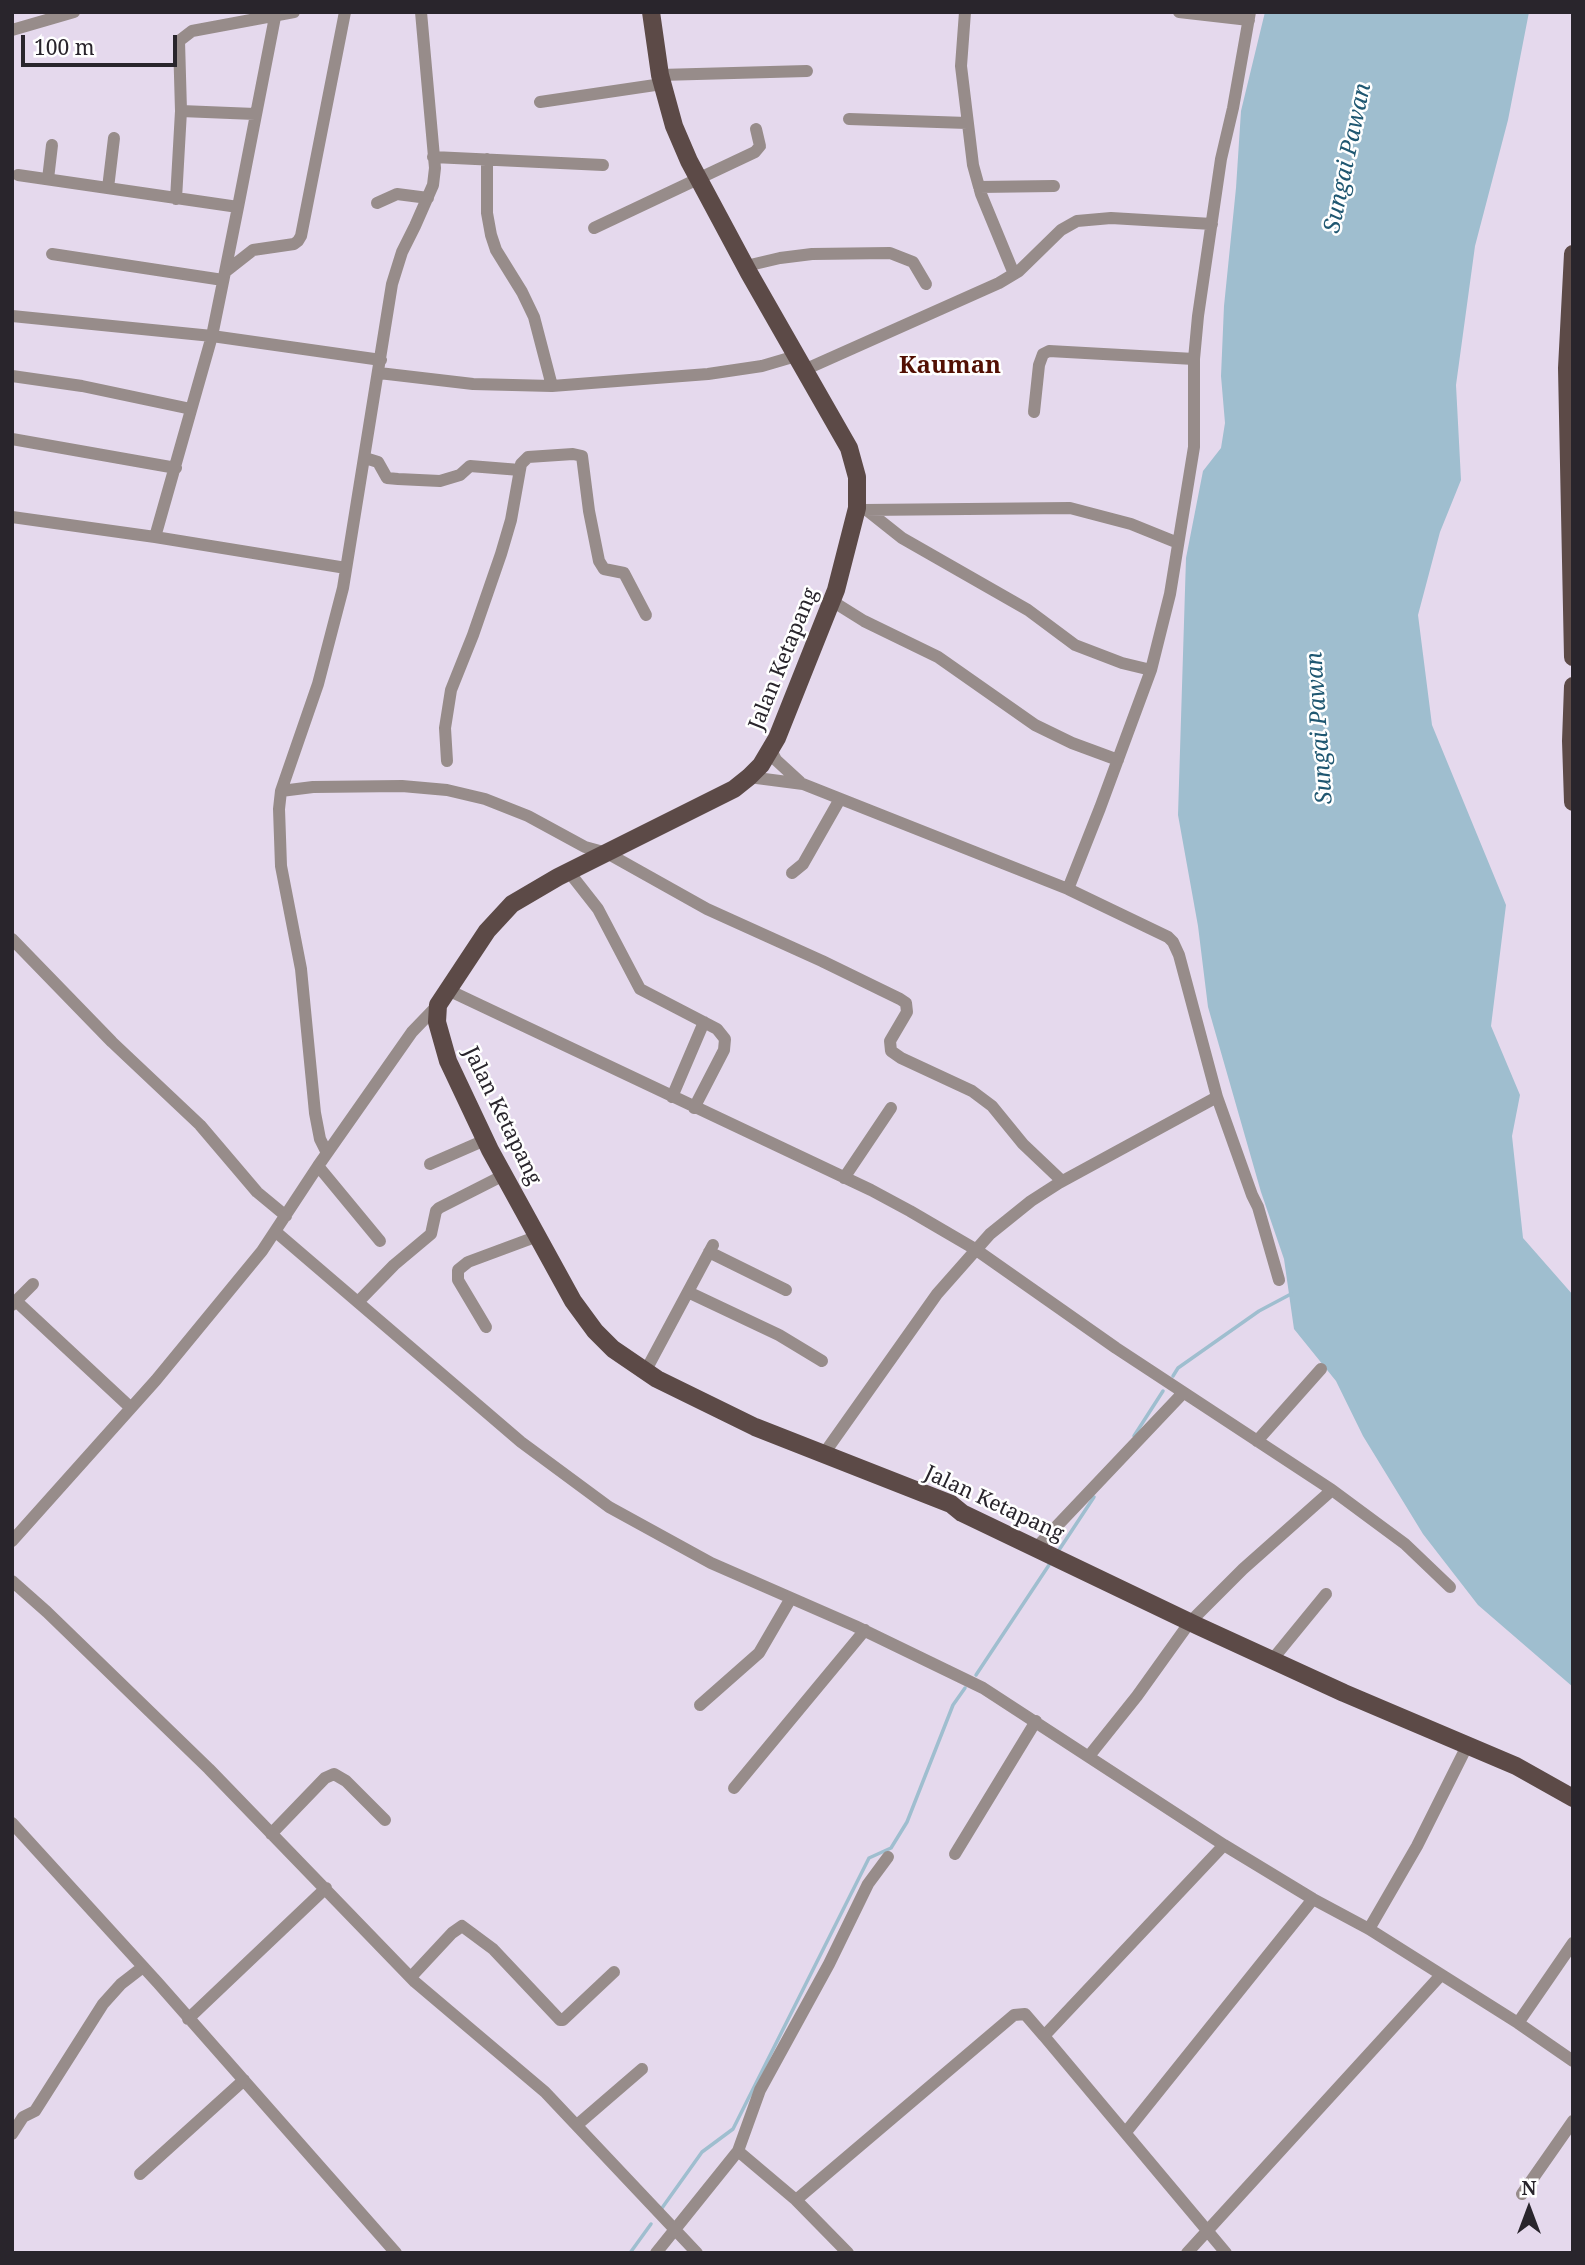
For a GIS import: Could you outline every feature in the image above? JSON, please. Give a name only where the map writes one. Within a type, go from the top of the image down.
[{"type":"main road","name":"Jalan Ketapang","points":[[651,12],[661,80],[674,126],[746,266],[849,448],[862,510],[832,601],[771,750],[749,778],[717,798],[525,895],[498,917],[438,1005],[437,1022],[448,1061],[485,1140],[573,1301],[595,1331],[613,1349],[645,1372],[755,1427],[956,1508],[1272,1660],[1516,1766],[1573,1798]]},
{"type":"main road","points":[[1573,254],[1570,414],[1573,657]]},
{"type":"main road","points":[[1572,794],[1573,686]]},
{"type":"street","points":[[12,30],[74,12]]},
{"type":"street","points":[[176,199],[181,111],[177,46],[182,36],[192,31],[294,12]]},
{"type":"street","points":[[52,254],[224,276],[253,250],[298,241],[345,12]]},
{"type":"street","points":[[327,1153],[317,1128],[302,969],[282,875],[279,832],[281,791],[318,684],[343,588],[392,284],[402,252],[428,198],[434,177],[421,12]]},
{"type":"street","points":[[965,12],[961,66],[973,165],[979,187],[1014,274]]},
{"type":"street","points":[[1068,889],[1151,670],[1170,594],[1194,447],[1194,359],[1212,224],[1222,154],[1250,16],[1179,12]]},
{"type":"street","points":[[155,537],[212,336],[273,15]]},
{"type":"street","points":[[540,102],[661,80],[807,71]]},
{"type":"street","points":[[181,111],[256,114]]},
{"type":"street","points":[[849,119],[967,123]]},
{"type":"street","points":[[594,228],[757,150],[760,146],[756,129]]},
{"type":"street","points":[[108,188],[114,138]]},
{"type":"street","points":[[48,179],[52,145]]},
{"type":"street","points":[[433,157],[603,165]]},
{"type":"street","points":[[486,159],[487,213],[491,235],[496,250],[534,317],[552,386]]},
{"type":"street","points":[[18,175],[238,207]]},
{"type":"street","points":[[979,187],[1054,187]]},
{"type":"street","points":[[377,202],[397,194],[428,198]]},
{"type":"street","points":[[12,316],[212,336],[473,384],[552,386],[708,374],[800,363],[962,300],[1014,274],[1061,230],[1077,221],[1111,218],[1212,224]]},
{"type":"street","points":[[746,266],[812,254],[890,253],[913,262],[926,284]]},
{"type":"street","points":[[1034,412],[1039,365],[1043,354],[1048,351],[1194,359]]},
{"type":"street","points":[[12,376],[82,386],[191,409]]},
{"type":"street","points":[[12,439],[176,468]]},
{"type":"street","points":[[447,761],[445,728],[451,690],[501,554],[524,461],[532,456],[582,456],[599,561],[604,569],[618,570],[625,574],[646,615]]},
{"type":"street","points":[[365,458],[378,461],[387,478],[398,479],[440,481],[460,475],[470,466],[520,470]]},
{"type":"street","points":[[862,510],[1070,509],[1131,524],[1178,543]]},
{"type":"street","points":[[862,510],[902,538],[1017,604],[1074,645],[1122,663],[1151,670]]},
{"type":"street","points":[[12,517],[346,568]]},
{"type":"street","points":[[832,601],[864,621],[938,657],[1035,725],[1118,760]]},
{"type":"street","points":[[771,750],[776,760],[803,784]]},
{"type":"street","points":[[749,778],[803,784],[1068,889],[1161,932],[1173,942],[1179,955],[1217,1097],[1255,1201],[1279,1280]]},
{"type":"street","points":[[281,791],[313,787],[378,786],[447,790],[496,803],[585,846],[607,853],[707,909],[900,999],[905,1003],[907,1012],[890,1041],[891,1051],[972,1091],[992,1106],[1029,1150],[1062,1181]]},
{"type":"street","points":[[792,873],[803,864],[840,799]]},
{"type":"street","points":[[569,872],[598,909],[640,989],[704,1022],[722,1035],[725,1045],[694,1108]]},
{"type":"street","points":[[12,939],[122,1052],[200,1125],[257,1192],[286,1216]]},
{"type":"street","points":[[449,990],[844,1178],[910,1211],[975,1249],[1104,1340],[1332,1490],[1405,1544],[1450,1587]]},
{"type":"street","points":[[12,1541],[152,1385],[276,1232],[318,1166],[412,1032],[438,1005]]},
{"type":"street","points":[[672,1097],[704,1022]]},
{"type":"street","points":[[823,1455],[937,1294],[975,1249],[1009,1217],[1062,1181],[1217,1097]]},
{"type":"street","points":[[844,1178],[891,1108]]},
{"type":"street","points":[[430,1164],[485,1140]]},
{"type":"street","points":[[318,1166],[380,1241]]},
{"type":"street","points":[[358,1302],[394,1265],[431,1234],[439,1208],[504,1175]]},
{"type":"street","points":[[276,1232],[521,1442],[584,1489],[669,1542],[752,1582],[865,1630],[983,1688],[1224,1845],[1313,1899],[1369,1929],[1573,2061]]},
{"type":"street","points":[[486,1327],[458,1280],[458,1270],[468,1262],[538,1236]]},
{"type":"street","points":[[645,1372],[711,1248],[786,1290]]},
{"type":"street","points":[[33,1284],[14,1303],[131,1408]]},
{"type":"street","points":[[688,1292],[779,1335],[822,1361]]},
{"type":"street","points":[[1257,1441],[1321,1369]]},
{"type":"street","points":[[1036,1548],[1183,1393]]},
{"type":"street","points":[[1089,1756],[1137,1696],[1190,1622],[1243,1569],[1332,1490]]},
{"type":"street","points":[[12,1581],[143,1704],[411,1977],[533,2080],[697,2253]]},
{"type":"street","points":[[1272,1660],[1326,1594]]},
{"type":"street","points":[[700,1705],[759,1653],[791,1598]]},
{"type":"street","points":[[734,1788],[865,1630]]},
{"type":"street","points":[[955,1854],[1036,1721]]},
{"type":"street","points":[[1369,1929],[1417,1846],[1467,1746]]},
{"type":"street","points":[[271,1834],[325,1778],[334,1774],[346,1781],[385,1820]]},
{"type":"street","points":[[12,1823],[396,2253]]},
{"type":"street","points":[[1044,2036],[1224,1845]]},
{"type":"street","points":[[656,2253],[672,2226],[738,2151],[760,2090],[826,1969],[868,1884],[888,1857]]},
{"type":"street","points":[[188,2019],[326,1888]]},
{"type":"street","points":[[1126,2132],[1313,1899]]},
{"type":"street","points":[[411,1977],[452,1933],[462,1926],[493,1950],[560,2020],[564,2020],[614,1972]]},
{"type":"street","points":[[1518,2023],[1573,1943]]},
{"type":"street","points":[[12,2134],[23,2118],[35,2110],[103,2004],[121,1984],[143,1967]]},
{"type":"street","points":[[1186,2253],[1441,1975]]},
{"type":"street","points":[[796,2200],[1014,2015],[1025,2014],[1226,2253]]},
{"type":"street","points":[[577,2125],[642,2069]]},
{"type":"street","points":[[141,2174],[244,2080]]},
{"type":"street","points":[[1522,2194],[1573,2121]]},
{"type":"street","points":[[738,2151],[796,2200],[848,2253]]},
{"type":"water","name":"Sungai Pawan","points":[[1265,12],[1529,12],[1508,120],[1475,246],[1456,385],[1461,480],[1440,532],[1418,615],[1432,725],[1506,905],[1491,1026],[1520,1095],[1512,1136],[1523,1238],[1573,1295],[1573,1687],[1478,1605],[1423,1534],[1363,1436],[1336,1381],[1294,1329],[1284,1259],[1261,1192],[1208,1007],[1198,926],[1178,815],[1186,558],[1203,471],[1221,448],[1225,423],[1221,376],[1224,306],[1241,111]]},
{"type":"waterway","points":[[1173,1376],[1178,1368],[1259,1311],[1291,1294]]},
{"type":"waterway","points":[[1134,1436],[1163,1391]]},
{"type":"waterway","points":[[1059,1550],[1094,1497]]},
{"type":"waterway","points":[[976,1675],[1049,1565]]},
{"type":"waterway","points":[[662,2208],[702,2152],[733,2129],[869,1858],[891,1848],[907,1822],[953,1705],[965,1688]]},
{"type":"waterway","points":[[630,2253],[651,2224]]},
{"type":"district","name":"Kauman","points":[[950,366]]}]
